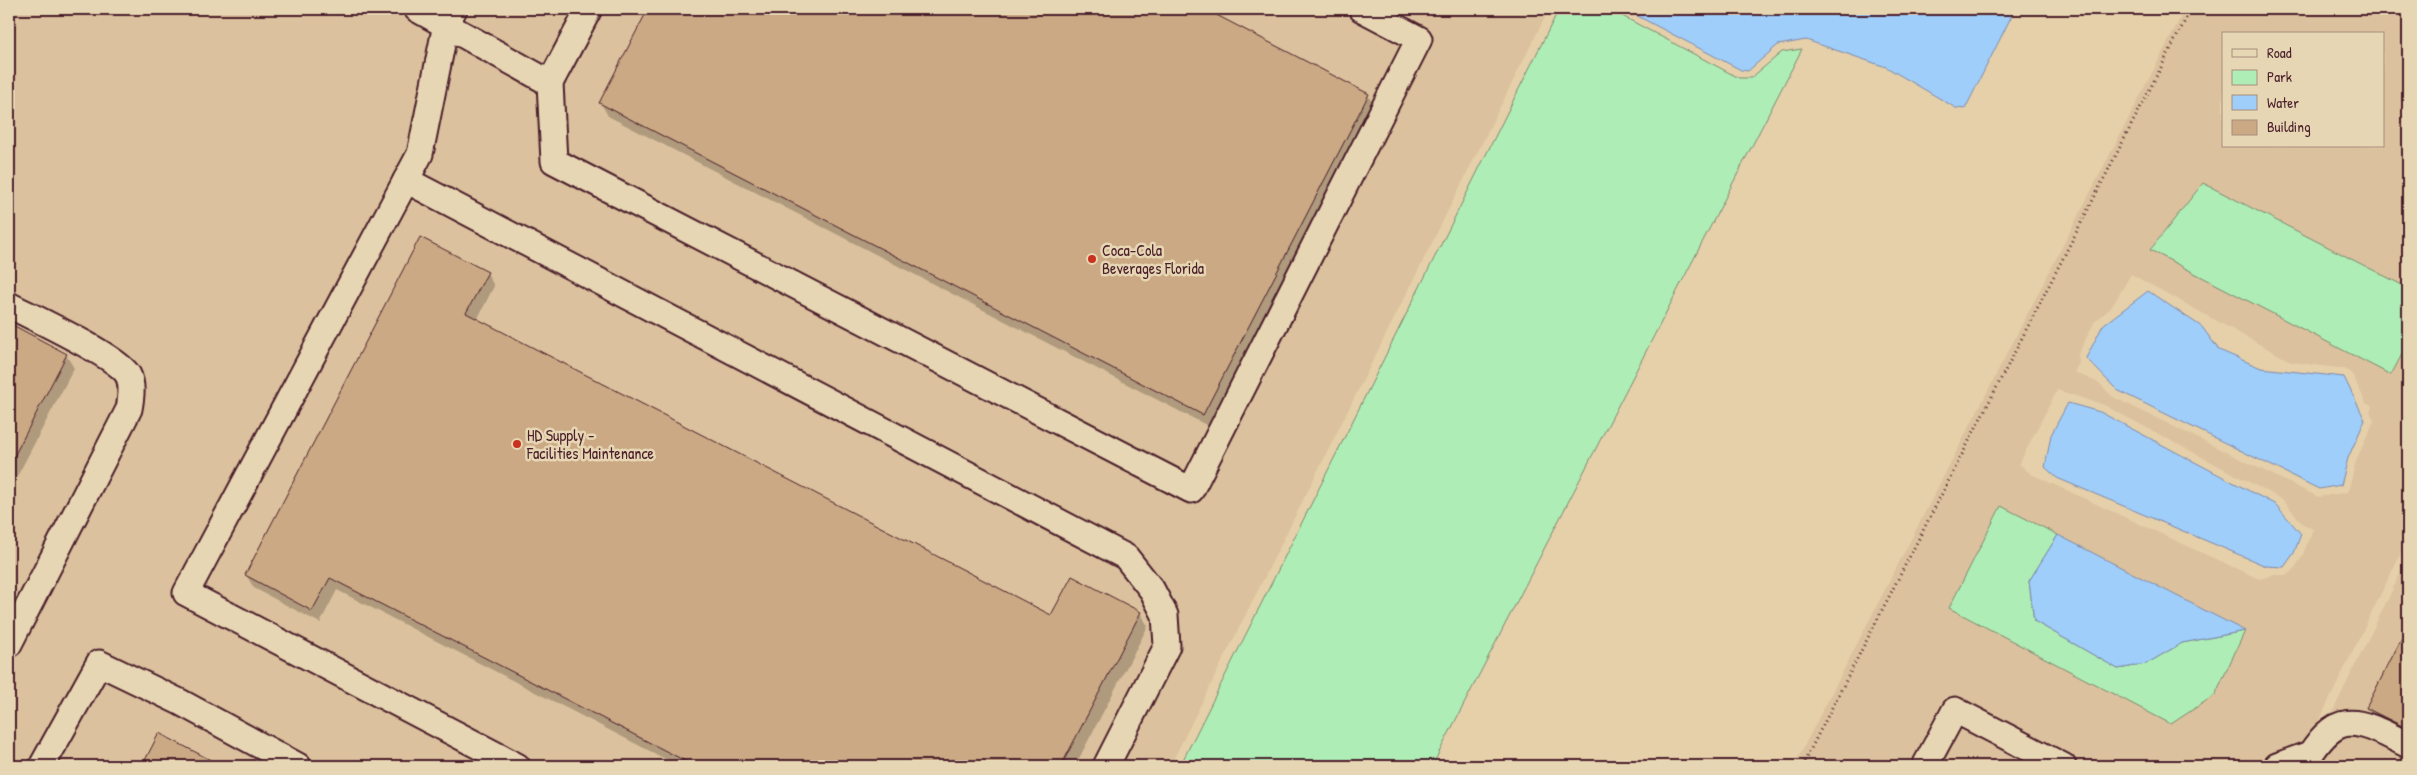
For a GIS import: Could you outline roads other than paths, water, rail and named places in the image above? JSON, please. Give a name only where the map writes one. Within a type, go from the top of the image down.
[{"type":"street","points":[[417,9],[451,20],[550,83]]},
{"type":"street","points":[[589,9],[550,83],[554,161],[1190,490],[1419,38],[1362,9]]},
{"type":"street","points":[[451,20],[420,154],[186,594],[517,766]]},
{"type":"street","points":[[406,180],[1126,557],[1152,590],[1165,615],[1167,646],[1106,766]]},
{"type":"street","points":[[9,304],[117,364],[128,374],[132,388],[129,409],[9,644]]},
{"type":"street","points":[[42,766],[99,663],[180,702],[298,766]]},
{"type":"street","points":[[1925,766],[1955,710],[2063,766]]},
{"type":"street","points":[[2277,766],[2307,760],[2318,741],[2335,727],[2356,722],[2408,745]]},
{"type":"water","points":[[1624,9],[2015,9],[1965,109],[1956,108],[1886,67],[1806,40],[1778,45],[1748,71],[1741,70]]},
{"type":"water","points":[[2148,291],[2202,327],[2219,350],[2261,368],[2344,377],[2365,420],[2348,458],[2341,485],[2319,489],[2117,390],[2086,358],[2103,325]]},
{"type":"water","points":[[2068,403],[2100,412],[2276,505],[2301,534],[2294,553],[2284,567],[2266,566],[2057,478],[2045,467],[2051,435]]},
{"type":"water","points":[[2058,535],[2245,631],[2182,643],[2146,664],[2118,669],[2034,621],[2029,581]]},
{"type":"place","name":"Coca-Cola Beverages Florida","points":[[1092,259]]},
{"type":"place","name":"HD Supply - Facilities Maintenance","points":[[517,444]]}]
